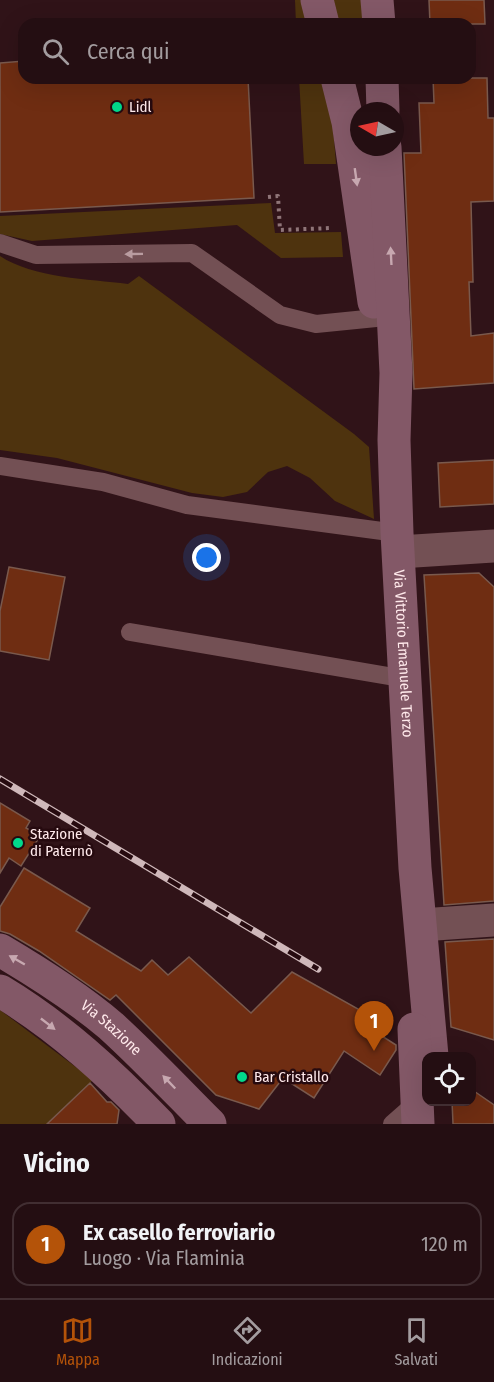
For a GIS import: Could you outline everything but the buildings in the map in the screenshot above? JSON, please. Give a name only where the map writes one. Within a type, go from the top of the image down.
[{"type":"street","points":[[317,0],[322,18]]},
{"type":"street","points":[[377,0],[378,18]]},
{"type":"street","points":[[338,84],[348,122],[394,440]]},
{"type":"street","points":[[382,84],[383,102]]},
{"type":"street","points":[[385,156],[396,373],[394,440]]},
{"type":"street","name":"Via Vittorio Emanuele Terzo","points":[[394,440],[415,868]]},
{"type":"street","points":[[398,542],[489,552]]},
{"type":"street","points":[[415,868],[432,1052]]},
{"type":"street","points":[[415,868],[414,1028],[426,1113]]},
{"type":"street","points":[[421,925],[494,920]]},
{"type":"street","name":"Via Stazione","points":[[0,950],[47,978],[109,1025],[210,1124]]},
{"type":"street","points":[[0,991],[27,1008],[87,1054],[159,1124]]},
{"type":"lane","points":[[0,243],[36,255],[192,253],[280,315],[316,324],[376,318]]},
{"type":"lane","points":[[0,466],[103,482],[187,505],[398,542]]},
{"type":"lane","points":[[130,632],[406,679]]},
{"type":"lane","points":[[392,1124],[426,1113]]},
{"type":"path","points":[[268,197],[278,196],[280,230],[334,227]]},
{"type":"shaded area","points":[[295,0],[302,0],[306,18],[296,18]]},
{"type":"shaded area","points":[[327,0],[363,0],[364,18],[332,18]]},
{"type":"shaded area","points":[[299,84],[322,84],[333,127],[336,164],[304,164]]},
{"type":"shaded area","points":[[271,203],[275,233],[341,232],[343,257],[281,258],[237,225],[32,241],[0,234],[0,216]]},
{"type":"shaded area","points":[[0,256],[28,269],[62,276],[128,284],[139,276],[369,447],[374,519],[335,501],[310,478],[287,466],[268,472],[247,492],[223,497],[192,493],[57,458],[0,450]]},
{"type":"shaded area","points":[[0,1010],[93,1080],[47,1124],[0,1124]]},
{"type":"railway","points":[[0,779],[318,969]]},
{"type":"place","name":"Lidl","points":[[117,107]]},
{"type":"place","name":"Stazione di Paternò","points":[[18,843]]},
{"type":"place","name":"Ex casello ferroviario","points":[[374,1051]]},
{"type":"place","name":"Bar Cristallo","points":[[242,1077]]}]
